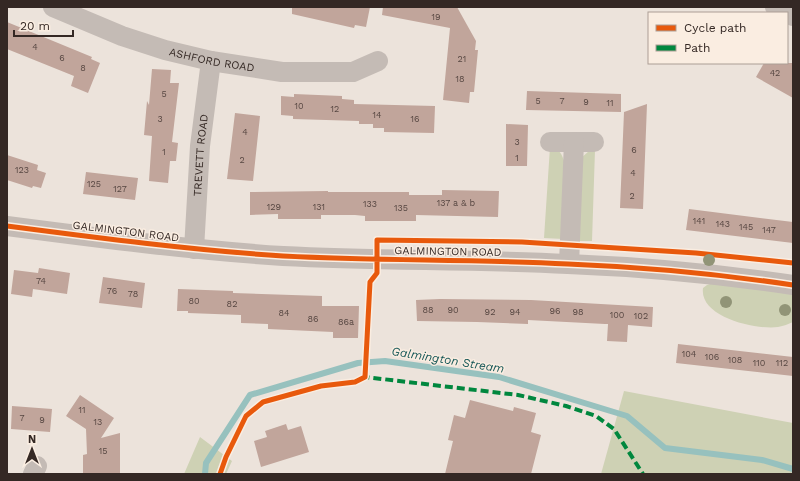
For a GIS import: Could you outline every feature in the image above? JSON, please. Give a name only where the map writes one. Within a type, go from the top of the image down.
[{"type":"street","name":"ASHFORD ROAD","points":[[53,7],[122,36],[165,50],[211,62],[282,72],[353,72],[378,61]]},
{"type":"street","points":[[775,7],[785,12]]},
{"type":"street","name":"TREVETT ROAD","points":[[194,249],[200,146],[211,62]]},
{"type":"street","points":[[550,142],[594,142]]},
{"type":"street","points":[[569,264],[574,142]]},
{"type":"street","name":"GALMINGTON ROAD","points":[[7,226],[194,249],[284,256],[569,264],[651,269],[742,278],[793,285]]},
{"type":"green space","points":[[550,147],[560,152],[565,164],[563,239],[544,238]]},
{"type":"green space","points":[[595,150],[592,241],[578,241],[580,159],[589,151]]},
{"type":"green space","points":[[713,283],[793,292],[793,322],[784,326],[768,327],[744,324],[731,320],[719,314],[710,307],[704,298],[703,288]]},
{"type":"green space","points":[[624,391],[793,423],[793,474],[601,474]]},
{"type":"green space","points":[[200,437],[232,461],[226,474],[184,474]]},
{"type":"building","points":[[292,7],[370,7],[366,27],[355,25],[354,28],[292,14]]},
{"type":"building","points":[[383,7],[457,7],[476,41],[475,50],[478,50],[474,92],[470,92],[469,103],[443,100],[450,28],[382,15]]},
{"type":"building","points":[[7,22],[92,57],[91,59],[100,63],[88,93],[71,86],[74,76],[7,49]]},
{"type":"building","points":[[793,63],[793,98],[756,77],[763,64]]},
{"type":"building","points":[[152,69],[171,70],[170,83],[179,83],[172,142],[178,143],[176,161],[170,161],[168,183],[149,181],[152,136],[144,135],[147,101],[149,105]]},
{"type":"building","points":[[527,91],[621,94],[621,112],[526,110]]},
{"type":"building","points":[[294,94],[342,96],[342,99],[354,100],[354,104],[435,106],[434,133],[384,132],[384,128],[373,128],[373,124],[359,124],[359,121],[293,119],[293,116],[281,115],[281,96],[294,97]]},
{"type":"building","points":[[647,104],[643,209],[620,208],[624,112]]},
{"type":"building","points":[[235,113],[260,116],[253,181],[227,179]]},
{"type":"building","points":[[506,124],[528,125],[527,166],[506,166]]},
{"type":"building","points":[[7,155],[38,165],[37,170],[46,173],[41,188],[33,186],[32,188],[7,180]]},
{"type":"building","points":[[86,172],[138,178],[135,200],[83,194]]},
{"type":"building","points":[[442,190],[499,191],[498,217],[416,215],[416,221],[365,221],[365,216],[355,215],[321,215],[321,219],[278,219],[278,214],[250,215],[250,192],[409,192],[409,195],[442,195]]},
{"type":"building","points":[[689,209],[793,222],[793,243],[686,230]]},
{"type":"building","points":[[39,268],[70,273],[67,294],[33,289],[32,297],[11,294],[14,270],[38,273]]},
{"type":"building","points":[[103,277],[145,283],[142,308],[99,303]]},
{"type":"building","points":[[178,289],[233,291],[233,293],[322,296],[322,306],[359,306],[358,338],[333,338],[333,332],[268,329],[268,324],[241,323],[241,315],[188,313],[188,311],[177,311]]},
{"type":"building","points":[[416,300],[531,300],[653,307],[652,327],[628,325],[627,342],[607,341],[608,324],[528,320],[528,324],[417,321]]},
{"type":"building","points":[[678,344],[793,357],[793,376],[676,363]]},
{"type":"building","points":[[80,395],[114,418],[101,438],[120,433],[120,474],[83,474],[83,455],[87,454],[86,429],[66,416]]},
{"type":"building","points":[[470,400],[513,411],[514,407],[536,413],[531,432],[541,435],[531,474],[445,474],[453,441],[448,440],[454,415],[465,418]]},
{"type":"building","points":[[12,406],[52,409],[50,432],[11,429]]},
{"type":"building","points":[[286,424],[288,430],[301,426],[309,452],[261,467],[254,441],[267,437],[265,431]]},
{"type":"waterway","name":"Galmington Stream","points":[[205,474],[206,463],[250,395],[358,363],[385,361],[499,377],[627,416],[665,448],[762,460],[793,469]]},
{"type":"marked path","points":[[362,379],[365,377],[518,395],[566,406],[596,416],[614,429],[643,474]]},
{"type":"cycle path","points":[[7,226],[145,243],[283,256],[596,265],[709,274],[793,285]]},
{"type":"cycle path","points":[[220,474],[226,457],[246,416],[263,402],[321,386],[355,382],[365,377],[370,282],[377,273],[377,240],[522,242],[696,253],[793,263]]}]
